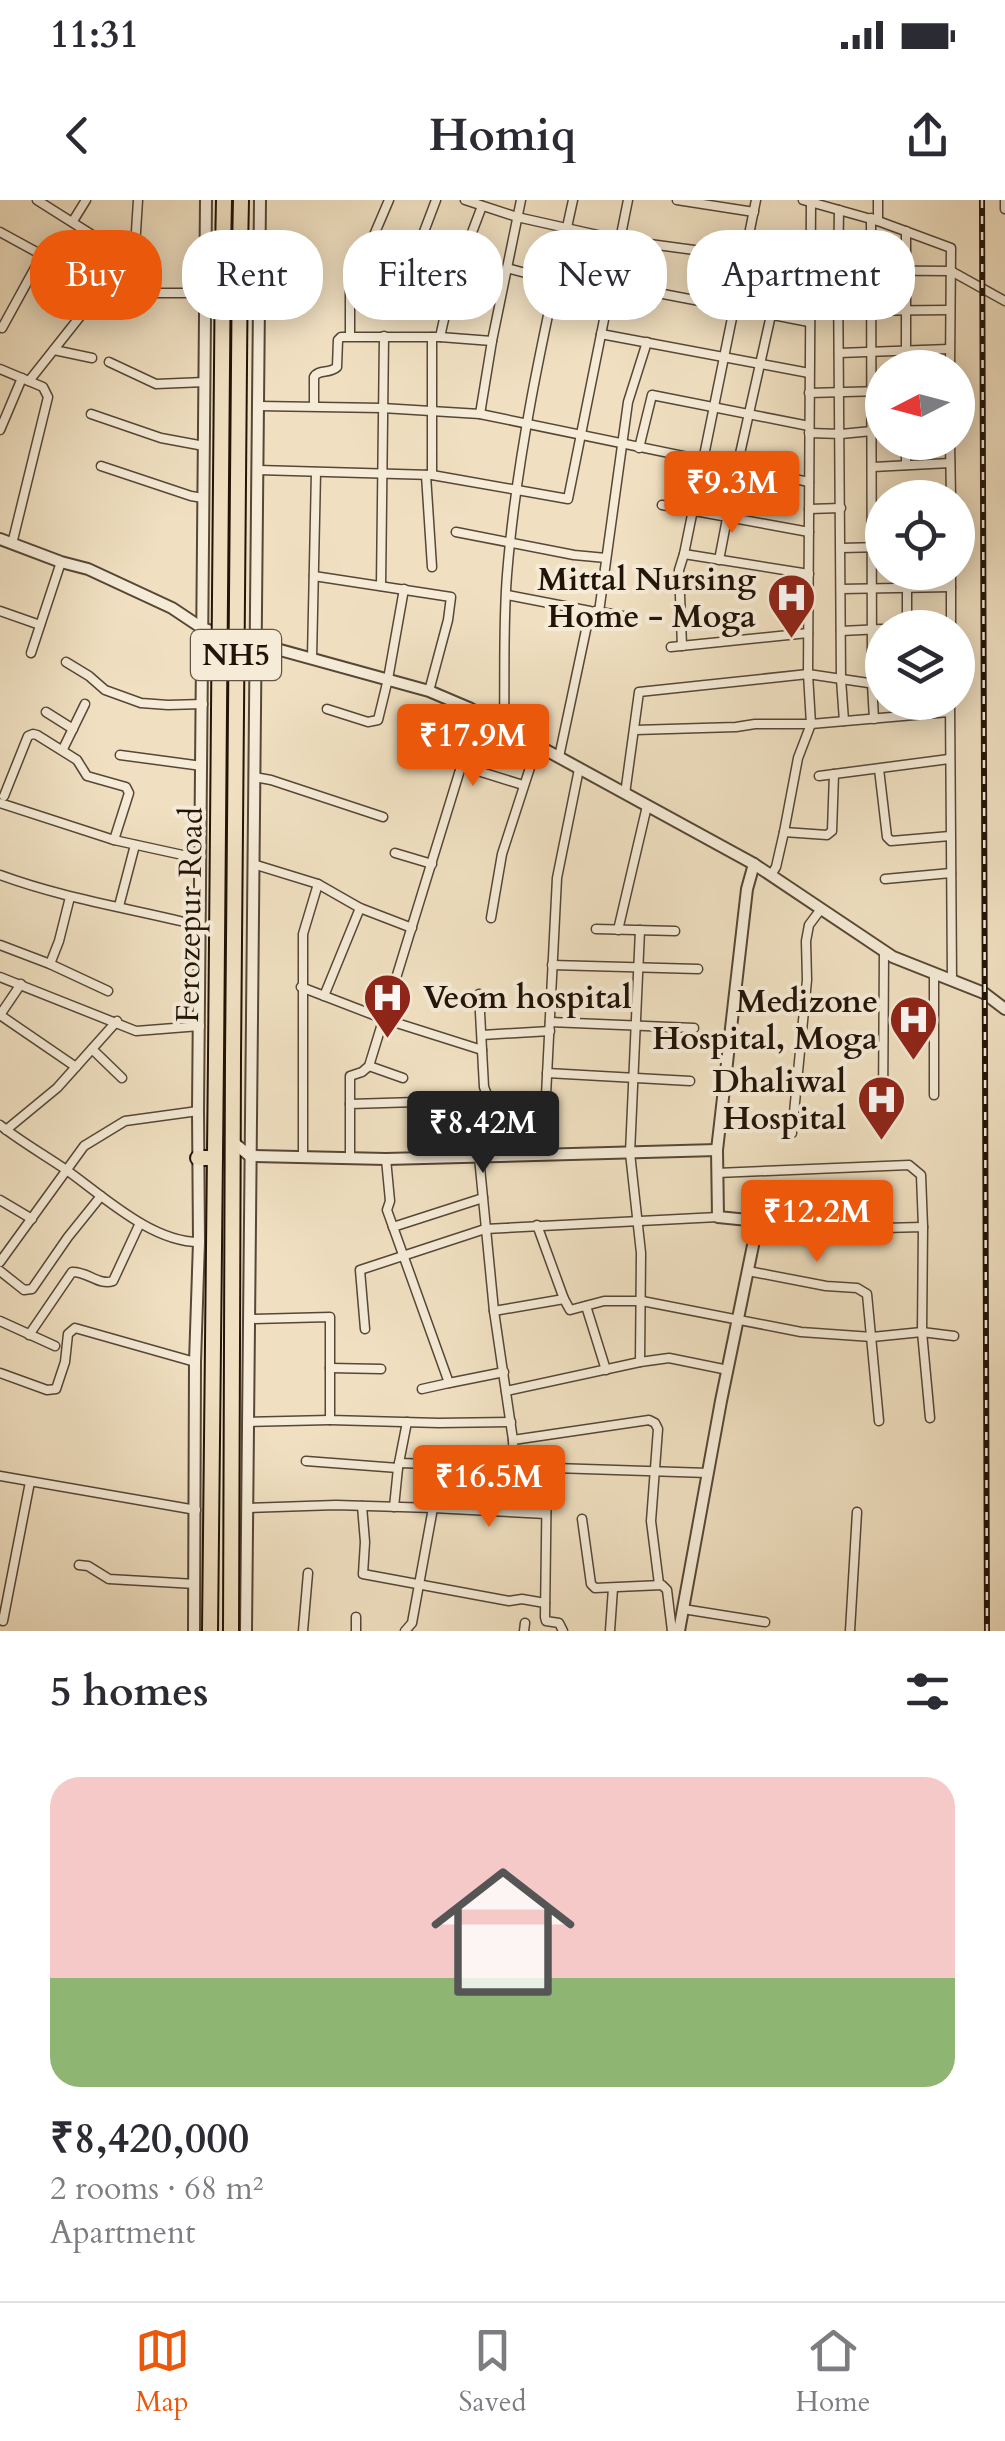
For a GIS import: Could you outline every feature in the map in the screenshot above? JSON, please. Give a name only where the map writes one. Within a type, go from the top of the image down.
[{"type":"highway","name":"Ferozepur Road","points":[[210,1631],[224,200]]},
{"type":"highway","name":"Ferozepur Road","points":[[231,1631],[241,200]]},
{"type":"highway","points":[[198,1158],[216,1158]]},
{"type":"street","points":[[38,200],[86,230]]},
{"type":"street","points":[[72,221],[86,200]]},
{"type":"street","points":[[137,230],[138,200]]},
{"type":"street","points":[[206,200],[206,230]]},
{"type":"street","points":[[246,1631],[254,778],[249,641],[258,470],[260,200]]},
{"type":"street","points":[[376,230],[389,200]]},
{"type":"street","points":[[425,230],[436,200]]},
{"type":"street","points":[[465,200],[516,217],[576,230]]},
{"type":"street","points":[[480,414],[521,200]]},
{"type":"street","points":[[567,228],[573,200]]},
{"type":"street","points":[[622,230],[628,200]]},
{"type":"street","points":[[677,200],[754,212]]},
{"type":"street","points":[[751,230],[756,200]]},
{"type":"street","points":[[874,230],[878,200]]},
{"type":"street","points":[[1005,200],[1005,209]]},
{"type":"street","points":[[808,230],[807,201],[906,230]]},
{"type":"street","points":[[473,230],[482,206]]},
{"type":"street","points":[[839,230],[840,210]]},
{"type":"street","points":[[0,232],[30,248]]},
{"type":"street","points":[[915,233],[949,246],[952,254],[949,349],[928,350]]},
{"type":"street","points":[[506,268],[523,272]]},
{"type":"street","points":[[915,272],[950,271],[1005,301]]},
{"type":"street","points":[[2,328],[30,277]]},
{"type":"street","points":[[915,311],[950,310]]},
{"type":"street","points":[[0,430],[26,380],[77,320]]},
{"type":"street","points":[[194,1631],[205,320]]},
{"type":"street","points":[[350,320],[350,336]]},
{"type":"street","points":[[432,567],[431,410],[436,337],[441,320]]},
{"type":"street","points":[[504,728],[512,542],[527,425],[548,320]]},
{"type":"street","points":[[258,470],[429,475],[568,498],[604,320]]},
{"type":"street","points":[[682,646],[679,570],[732,320]]},
{"type":"street","points":[[719,560],[770,320]]},
{"type":"street","points":[[771,876],[798,758],[811,724],[810,322],[800,320]]},
{"type":"street","points":[[838,320],[844,721]]},
{"type":"street","points":[[872,320],[872,350]]},
{"type":"street","points":[[905,320],[906,350]]},
{"type":"street","points":[[601,334],[809,372]]},
{"type":"street","points":[[381,586],[384,336]]},
{"type":"street","points":[[314,406],[315,374],[336,367],[338,338],[492,341]]},
{"type":"street","points":[[559,758],[606,558],[628,402],[647,342]]},
{"type":"street","points":[[54,350],[92,358]]},
{"type":"street","points":[[839,353],[865,352]]},
{"type":"street","points":[[109,362],[156,384],[204,382]]},
{"type":"street","points":[[0,369],[44,388],[48,397],[12,544]]},
{"type":"street","points":[[809,393],[865,391]]},
{"type":"street","points":[[639,448],[652,395],[809,429],[840,434],[865,432]]},
{"type":"street","points":[[258,406],[480,414],[809,482]]},
{"type":"street","points":[[91,414],[155,436],[204,446]]},
{"type":"street","points":[[873,460],[874,480]]},
{"type":"street","points":[[906,460],[906,465]]},
{"type":"street","points":[[872,467],[950,463],[950,480]]},
{"type":"street","points":[[101,466],[203,498]]},
{"type":"street","points":[[312,658],[316,472]]},
{"type":"street","points":[[662,505],[809,532]]},
{"type":"street","points":[[809,509],[841,508]]},
{"type":"street","points":[[456,532],[606,558]]},
{"type":"street","points":[[0,539],[88,569],[184,614],[202,628],[429,691],[480,714],[754,864],[884,951],[984,994],[1005,1009]]},
{"type":"street","points":[[841,548],[865,547]]},
{"type":"street","points":[[684,554],[809,574]]},
{"type":"street","points":[[30,654],[61,562]]},
{"type":"street","points":[[314,576],[452,598],[429,691]]},
{"type":"street","points":[[841,589],[865,588]]},
{"type":"street","points":[[327,709],[376,721],[388,679],[404,589]]},
{"type":"street","points":[[507,595],[628,618]]},
{"type":"street","points":[[0,611],[40,625]]},
{"type":"street","points":[[841,630],[865,630]]},
{"type":"street","points":[[670,647],[808,633]]},
{"type":"street","points":[[66,662],[105,690],[141,702],[203,704]]},
{"type":"street","points":[[625,794],[638,693],[642,690],[808,674],[865,683]]},
{"type":"street","points":[[63,749],[85,704]]},
{"type":"street","points":[[46,712],[73,729]]},
{"type":"street","points":[[350,1158],[350,1076],[369,1066],[480,714]]},
{"type":"street","points":[[634,730],[865,719]]},
{"type":"street","points":[[950,720],[952,980]]},
{"type":"street","points":[[114,840],[128,793],[126,787],[87,776],[80,763],[63,749],[30,734],[2,800],[114,840],[134,846],[201,859]]},
{"type":"street","points":[[491,918],[502,854],[537,746]]},
{"type":"street","points":[[438,754],[462,766],[524,785]]},
{"type":"street","points":[[120,755],[202,766]]},
{"type":"street","points":[[819,776],[950,760]]},
{"type":"street","points":[[542,1155],[557,878],[580,769]]},
{"type":"street","points":[[879,769],[890,841],[950,836]]},
{"type":"street","points":[[784,832],[832,832],[834,774]]},
{"type":"street","points":[[254,778],[271,780],[383,818]]},
{"type":"street","points":[[618,930],[648,806]]},
{"type":"street","points":[[119,906],[134,846]]},
{"type":"street","points":[[395,854],[432,864]]},
{"type":"street","points":[[253,864],[318,884],[360,908],[412,928]]},
{"type":"street","points":[[718,1217],[717,1150],[747,888],[754,864]]},
{"type":"street","points":[[885,878],[951,873]]},
{"type":"street","points":[[0,875],[70,897],[200,926]]},
{"type":"street","points":[[302,1158],[304,929],[318,884]]},
{"type":"street","points":[[50,964],[70,897]]},
{"type":"street","points":[[324,996],[360,908]]},
{"type":"street","points":[[792,1133],[806,994],[806,941],[810,925],[821,909]]},
{"type":"street","points":[[596,930],[675,931]]},
{"type":"street","points":[[640,930],[630,1152],[642,1302],[640,1362]]},
{"type":"street","points":[[0,945],[108,991]]},
{"type":"street","points":[[883,1110],[884,951]]},
{"type":"street","points":[[552,966],[698,969]]},
{"type":"street","points":[[934,974],[934,1094]]},
{"type":"street","points":[[0,977],[141,1031],[200,1026]]},
{"type":"street","points":[[20,984],[0,1015],[76,1067]]},
{"type":"street","points":[[302,987],[384,1019],[482,1050]]},
{"type":"street","points":[[479,994],[484,1087],[511,1156]]},
{"type":"street","points":[[117,1021],[57,1088],[3,1127],[140,1223],[187,1242],[199,1242]]},
{"type":"street","points":[[482,1035],[550,1027],[694,1028]]},
{"type":"street","points":[[92,1049],[122,1078]]},
{"type":"street","points":[[369,1066],[403,1078]]},
{"type":"street","points":[[546,1073],[690,1080]]},
{"type":"street","points":[[350,1104],[421,1104],[424,1158]]},
{"type":"street","points":[[0,1262],[84,1146],[119,1123],[198,1111]]},
{"type":"street","points":[[234,1142],[250,1156],[302,1158],[717,1150]]},
{"type":"street","points":[[479,1156],[514,1467]]},
{"type":"street","points":[[386,1159],[388,1210],[393,1228],[449,1383]]},
{"type":"street","points":[[717,1173],[908,1166],[921,1176],[922,1332],[930,1418]]},
{"type":"street","points":[[0,1271],[24,1290],[32,1288],[101,1196]]},
{"type":"street","points":[[393,1228],[483,1198]]},
{"type":"street","points":[[0,1200],[32,1219]]},
{"type":"street","points":[[365,1329],[360,1270],[485,1229],[718,1217],[803,1230],[923,1227]]},
{"type":"street","points":[[676,1631],[684,1609],[758,1221]]},
{"type":"street","points":[[29,1335],[72,1272],[104,1283],[113,1281],[140,1223]]},
{"type":"street","points":[[537,1225],[570,1310],[604,1301],[642,1302],[800,1332],[872,1337],[922,1332],[954,1336]]},
{"type":"street","points":[[748,1270],[862,1290],[869,1301],[879,1421]]},
{"type":"street","points":[[494,1311],[564,1299]]},
{"type":"street","points":[[586,1306],[606,1370]]},
{"type":"street","points":[[250,1319],[330,1318],[330,1420]]},
{"type":"street","points":[[0,1321],[55,1346]]},
{"type":"street","points":[[0,1373],[47,1390],[56,1388],[65,1362],[68,1334],[75,1328],[195,1362]]},
{"type":"street","points":[[506,1391],[670,1358],[728,1370]]},
{"type":"street","points":[[330,1368],[381,1370]]},
{"type":"street","points":[[422,1389],[504,1372]]},
{"type":"street","points":[[513,1440],[652,1421],[658,1430],[651,1521],[659,1584]]},
{"type":"street","points":[[248,1422],[510,1422]]},
{"type":"street","points":[[394,1507],[407,1422]]},
{"type":"street","points":[[306,1461],[708,1473]]},
{"type":"street","points":[[547,1468],[546,1621],[560,1624],[562,1631]]},
{"type":"street","points":[[0,1476],[196,1510]]},
{"type":"street","points":[[3,1621],[30,1482]]},
{"type":"street","points":[[248,1508],[362,1506],[546,1514]]},
{"type":"street","points":[[362,1506],[363,1574],[509,1601],[545,1603]]},
{"type":"street","points":[[405,1631],[412,1623],[433,1508]]},
{"type":"street","points":[[850,1631],[857,1512]]},
{"type":"street","points":[[582,1519],[591,1584],[595,1588],[613,1588],[659,1584],[667,1590],[676,1631]]},
{"type":"street","points":[[79,1565],[88,1566],[110,1580],[195,1584]]},
{"type":"street","points":[[303,1631],[308,1574]]},
{"type":"street","points":[[610,1631],[613,1588]]},
{"type":"street","points":[[684,1609],[766,1622]]},
{"type":"street","points":[[356,1617],[356,1631]]},
{"type":"railway","points":[[982,200],[987,1631]]},
{"type":"place","name":"Mittal Nursing Home - Moga","points":[[791,640]]},
{"type":"place","name":"Veom hospital","points":[[388,1040]]},
{"type":"place","name":"Medizone Hospital, Moga","points":[[913,1062]]},
{"type":"place","name":"Dhaliwal Hospital","points":[[881,1142]]}]
